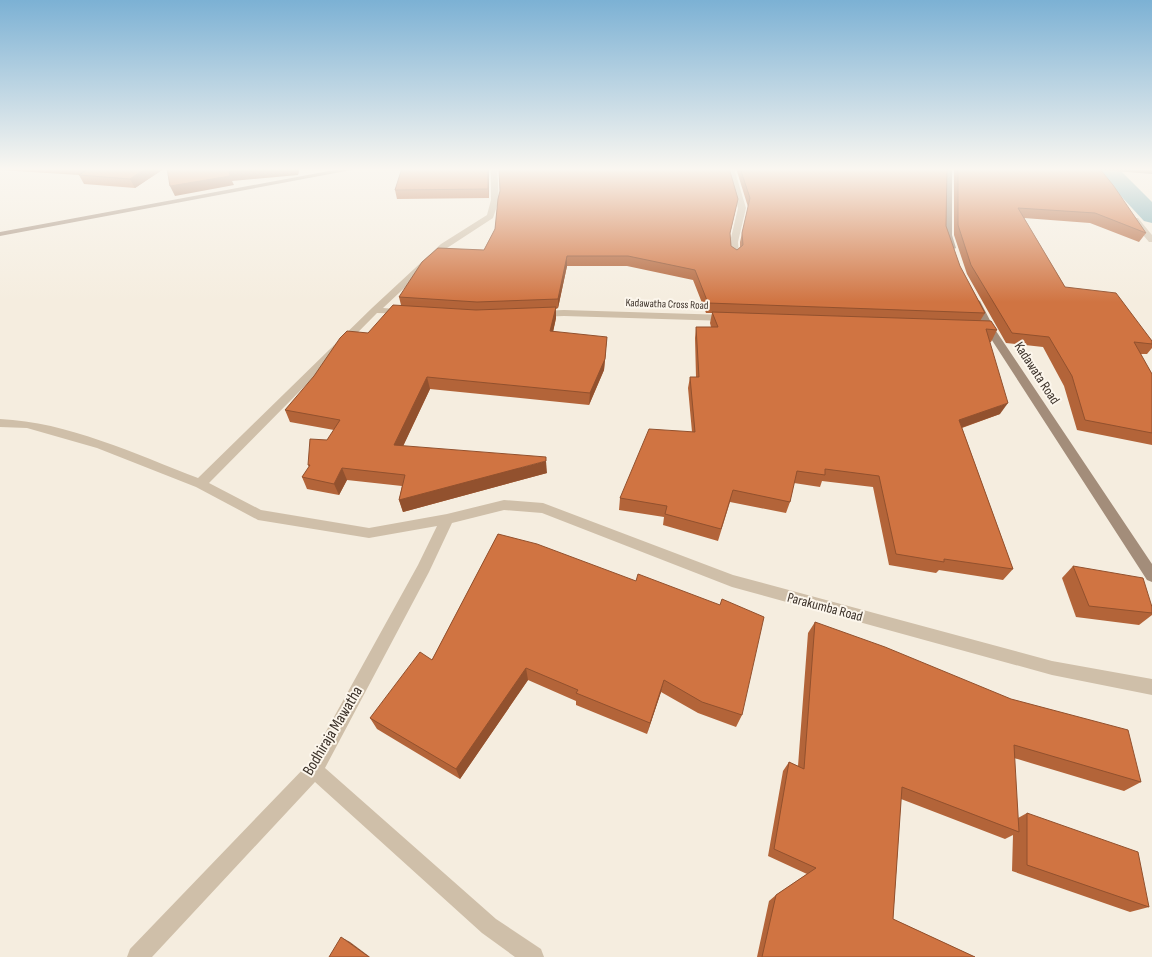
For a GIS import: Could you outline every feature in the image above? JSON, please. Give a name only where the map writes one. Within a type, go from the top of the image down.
[{"type":"street","points":[[0,234],[116,213]]},
{"type":"street","points":[[200,484],[375,310],[444,246],[490,216],[491,213]]},
{"type":"street","points":[[735,256],[734,242],[741,213]]},
{"type":"street","points":[[949,213],[948,235],[956,259]]},
{"type":"street","points":[[1129,213],[1152,240]]},
{"type":"street","name":"Kadawata Road","points":[[970,292],[984,327],[1152,576]]},
{"type":"street","points":[[375,310],[412,313]]},
{"type":"street","name":"Kadawatha Cross Road","points":[[526,315],[564,313],[742,319]]},
{"type":"street","points":[[0,423],[27,424],[101,445],[200,484],[258,515],[369,533],[447,519]]},
{"type":"street","name":"Parakumba Road","points":[[447,519],[504,506],[543,508],[732,581],[1052,668],[1152,688]]},
{"type":"street","name":"Bodhiraja Mawatha","points":[[138,957],[314,770],[424,568],[447,519]]},
{"type":"street","points":[[314,770],[489,926],[533,957]]},
{"type":"building","points":[[497,213],[735,213],[730,233],[731,246],[737,250],[743,245],[742,233],[747,213],[946,213],[946,226],[960,266],[985,313],[708,303],[695,270],[628,256],[567,256],[558,299],[477,302],[399,297],[422,262],[438,248],[484,250],[495,229]]},
{"type":"building","points":[[958,213],[1021,213],[1065,287],[1116,293],[1152,341],[1152,344],[1134,342],[1152,374],[1152,433],[1085,420],[1072,376],[1049,337],[1012,333],[971,265],[958,225]]},
{"type":"building","points":[[1090,213],[1132,213],[1146,233]]},
{"type":"building","points":[[393,305],[476,310],[556,307],[550,331],[607,337],[605,359],[590,393],[427,377],[394,445],[546,457],[546,461],[399,500],[405,475],[342,468],[334,484],[302,477],[310,465],[308,465],[310,439],[327,440],[340,420],[285,410],[314,376],[340,338],[347,331],[368,333]]},
{"type":"building","points":[[712,312],[991,321],[997,330],[986,329],[1008,403],[959,420],[1013,569],[944,559],[944,562],[896,554],[879,476],[825,469],[825,475],[797,471],[790,502],[733,490],[721,529],[665,514],[667,506],[620,498],[649,429],[695,432],[690,377],[699,377],[696,327],[718,327]]},
{"type":"building","points":[[498,534],[537,544],[636,581],[638,574],[720,605],[722,599],[764,617],[742,715],[702,702],[664,680],[650,723],[576,693],[578,690],[526,668],[456,769],[370,718],[420,652],[432,660]]},
{"type":"building","points":[[1073,566],[1143,578],[1152,613],[1089,606]]},
{"type":"building","points":[[815,622],[885,647],[1011,699],[1128,730],[1141,782],[1014,745],[1019,832],[902,787],[893,919],[975,957],[762,957],[776,895],[816,868],[774,849],[789,762],[804,769]]},
{"type":"building","points":[[1027,813],[1138,852],[1149,907],[1027,865]]},
{"type":"building","points":[[341,937],[369,957],[329,957]]},
{"type":"waterway","points":[[1149,213],[1152,216]]}]
